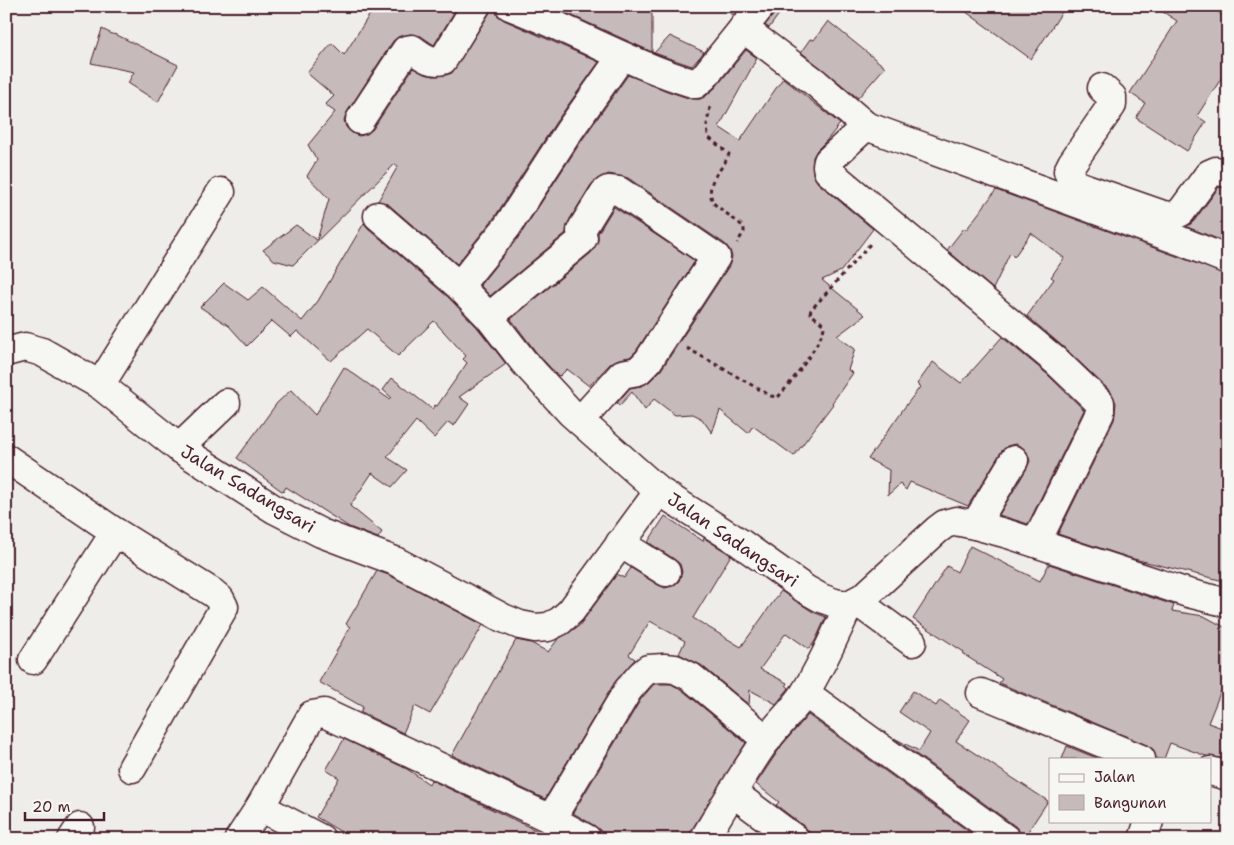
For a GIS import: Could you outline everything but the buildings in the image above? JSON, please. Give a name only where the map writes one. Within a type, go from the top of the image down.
[{"type":"street","points":[[360,120],[406,50],[412,49],[431,61],[443,60],[476,6]]},
{"type":"street","points":[[510,6],[547,20],[622,56],[696,84],[704,77],[761,6]]},
{"type":"street","points":[[743,28],[816,83],[866,126],[1181,240],[1228,260]]},
{"type":"street","points":[[459,286],[507,227],[569,131],[622,56]]},
{"type":"street","points":[[1102,88],[1112,97],[1112,105],[1068,171],[1071,179],[1077,185],[1163,215],[1173,216],[1180,212],[1209,174],[1216,171],[1228,173]]},
{"type":"street","points":[[866,126],[828,161],[828,171],[1057,362],[1100,403],[1100,412],[1036,543]]},
{"type":"street","points":[[488,318],[581,241],[583,238],[581,231],[583,227],[604,193],[608,190],[619,191],[713,254],[716,259],[648,360],[638,371],[622,374],[580,421]]},
{"type":"street","points":[[100,385],[222,192]]},
{"type":"street","points":[[378,216],[459,286],[524,362],[580,421],[659,491]]},
{"type":"street","name":"Jalan Sadangsari","points":[[6,352],[25,347],[42,352],[100,385],[179,448],[274,509],[321,533],[395,561],[476,605],[520,625],[535,628],[548,627],[560,622],[571,611],[659,491],[739,542],[805,589],[835,603],[852,603]]},
{"type":"street","points":[[179,448],[226,404]]},
{"type":"street","points":[[974,525],[1014,460]]},
{"type":"street","points":[[7,461],[115,532],[213,593],[220,599],[224,607],[132,768]]},
{"type":"street","points":[[704,839],[732,792],[767,740],[805,693],[852,603],[866,596],[945,524],[956,521],[1008,534],[1188,594],[1228,603]]},
{"type":"street","points":[[33,660],[115,532]]},
{"type":"street","points":[[620,543],[666,572]]},
{"type":"street","points":[[852,603],[912,642]]},
{"type":"street","points":[[551,819],[628,690],[648,669],[675,669],[692,677],[767,740]]},
{"type":"street","points":[[805,693],[1006,839]]},
{"type":"street","points":[[981,693],[1140,758]]},
{"type":"street","points":[[239,839],[260,807],[312,715],[324,713],[551,819],[587,839]]},
{"type":"street","points":[[1212,772],[1228,776]]},
{"type":"street","points":[[732,792],[794,839]]},
{"type":"street","points":[[260,807],[321,839]]},
{"type":"street","points":[[1143,839],[1149,822]]},
{"type":"path","points":[[696,84],[708,98],[710,104],[707,124],[708,137],[729,154],[713,177],[711,185],[713,203],[742,224],[745,229],[742,237],[727,256],[716,259]]},
{"type":"path","points":[[666,334],[771,396],[778,397],[824,334],[824,325],[810,313],[812,308],[889,223]]},
{"type":"waterway","points":[[6,25],[10,6]]}]
